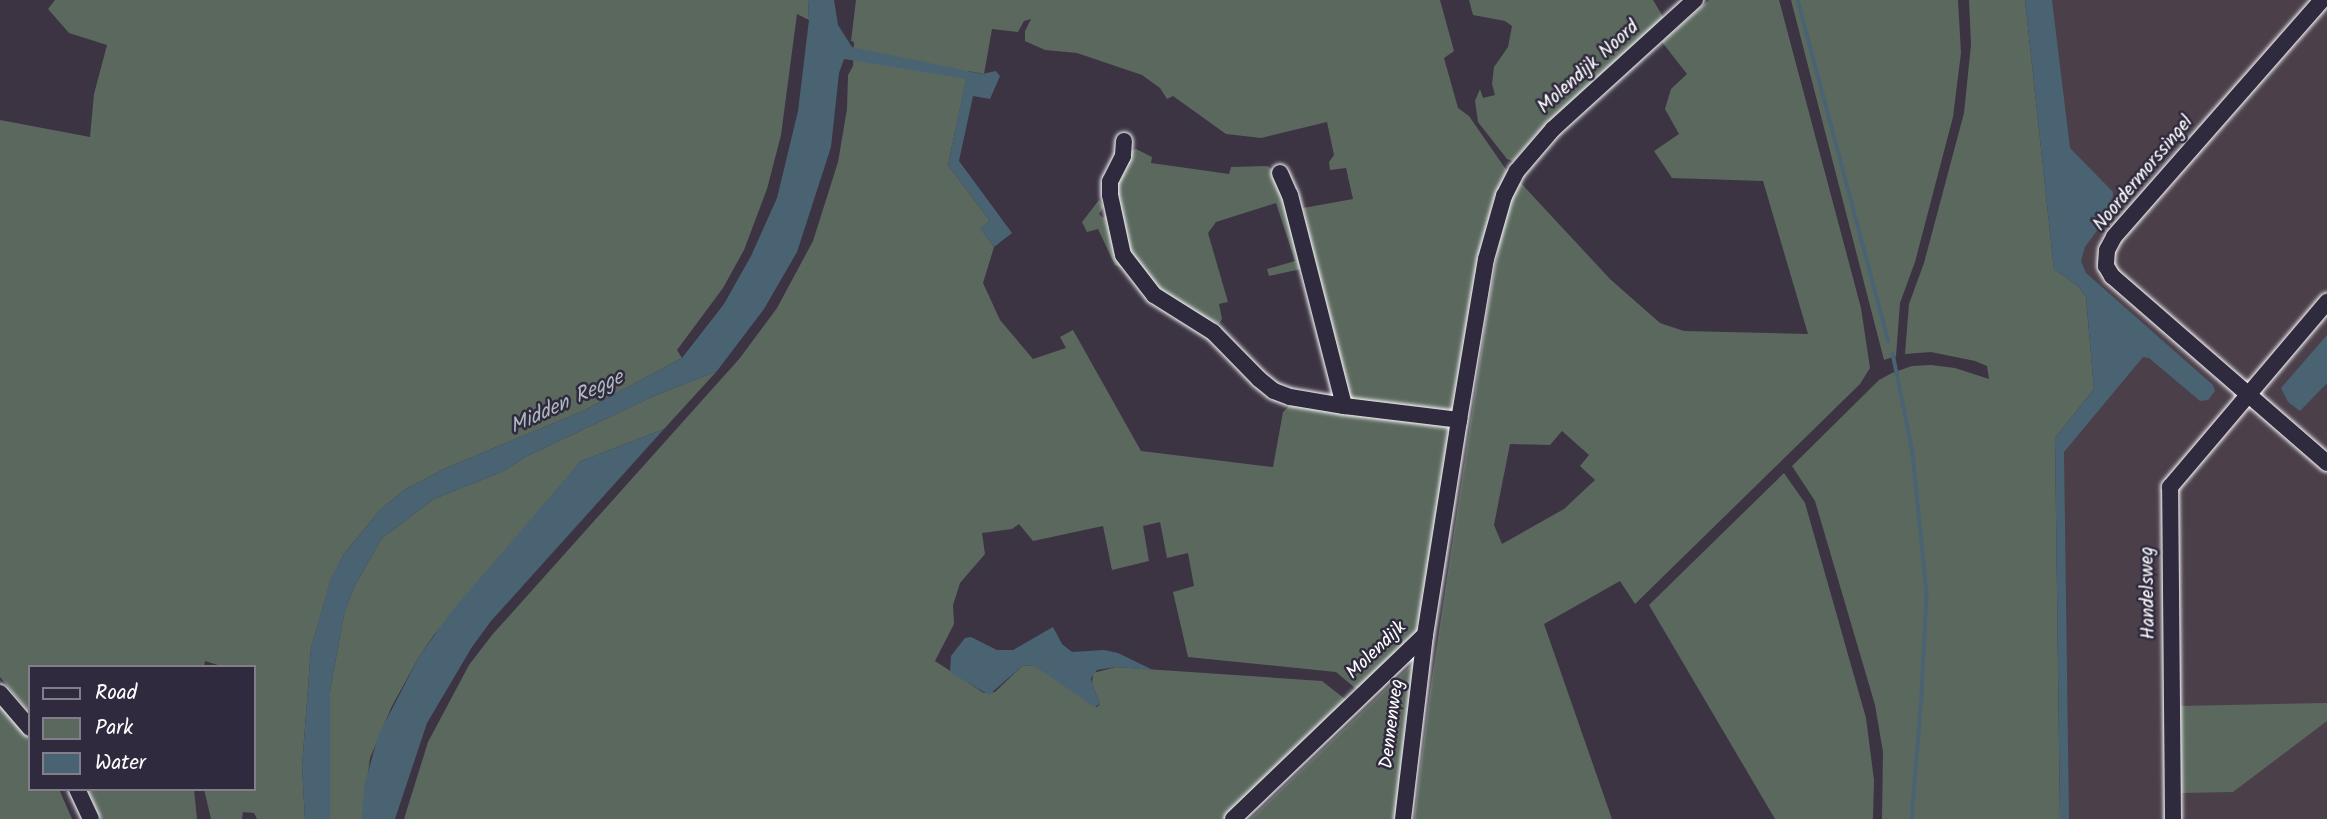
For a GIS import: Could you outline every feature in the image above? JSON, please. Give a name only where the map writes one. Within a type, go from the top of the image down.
[{"type":"street","name":"Molendijk Noord","points":[[1517,171],[1553,129],[1695,0]]},
{"type":"street","name":"Noordermorssingel","points":[[2322,0],[2114,237],[2107,250],[2106,266],[2112,276],[2327,463]]},
{"type":"street","points":[[1124,141],[1123,156],[1109,187],[1123,256],[1139,280],[1154,295],[1213,332],[1274,391],[1290,397],[1344,406],[1459,420]]},
{"type":"street","name":"Molendijk","points":[[1233,819],[1425,635],[1486,259],[1504,196],[1517,171]]},
{"type":"street","points":[[1280,173],[1290,195],[1344,406]]},
{"type":"street","points":[[2248,395],[2327,302]]},
{"type":"street","name":"Handelsweg","points":[[2173,819],[2169,494],[2174,481],[2248,395]]},
{"type":"street","name":"Dennenweg","points":[[1403,819],[1425,635]]},
{"type":"street","points":[[0,692],[28,726]]},
{"type":"street","points":[[78,791],[91,819]]},
{"type":"shaded area","points":[[2042,0],[2327,0],[2327,819],[2066,819],[2061,443],[2135,349],[2067,262]]},
{"type":"green space","points":[[55,0],[808,0],[809,20],[797,14],[781,135],[767,189],[744,250],[723,288],[677,350],[682,358],[585,410],[446,468],[404,490],[380,510],[344,554],[331,579],[311,648],[302,767],[305,819],[257,819],[254,813],[243,812],[242,819],[211,819],[204,791],[256,791],[256,665],[218,665],[205,661],[204,665],[28,665],[28,711],[0,677],[0,120],[90,137],[94,94],[107,45],[69,33],[48,9]]},
{"type":"green space","points":[[856,0],[1440,0],[1454,51],[1444,58],[1458,108],[1469,116],[1507,171],[1491,209],[1484,239],[1456,409],[1452,412],[1351,402],[1339,379],[1303,208],[1353,199],[1346,168],[1330,170],[1329,162],[1334,155],[1327,122],[1261,138],[1226,134],[1173,96],[1167,99],[1160,88],[1142,75],[1077,53],[1045,50],[1025,41],[1025,31],[1031,19],[1024,21],[1018,32],[992,29],[984,74],[968,71],[948,165],[990,221],[981,229],[994,247],[983,283],[1000,320],[1033,359],[1066,348],[1060,337],[1073,330],[1141,451],[1273,467],[1283,412],[1294,402],[1443,421],[1451,427],[1417,635],[1361,693],[1336,672],[1188,657],[1173,592],[1194,586],[1188,553],[1167,558],[1160,522],[1143,526],[1149,561],[1112,570],[1103,526],[1033,541],[1019,524],[1012,529],[982,533],[985,554],[960,583],[953,605],[954,624],[935,661],[984,693],[995,692],[1022,666],[1034,665],[1097,707],[1100,704],[1092,684],[1093,673],[1116,667],[1322,681],[1350,703],[1230,819],[404,819],[428,742],[469,665],[492,635],[740,358],[777,308],[813,241],[838,162],[847,109],[848,75],[853,66],[854,42],[851,41]]},
{"type":"green space","points":[[1469,0],[1653,0],[1665,20],[1538,133],[1513,161],[1507,159],[1478,122],[1475,101],[1480,89],[1483,98],[1495,95],[1492,84],[1494,67],[1508,47],[1512,26],[1505,21],[1473,15]]},
{"type":"green space","points":[[1709,0],[1779,0],[1861,308],[1870,368],[1860,384],[1635,604],[1620,581],[1544,624],[1612,819],[1414,819],[1430,691],[1487,312],[1503,222],[1518,180],[1610,279],[1660,323],[1684,331],[1808,334],[1763,181],[1672,178],[1654,151],[1679,134],[1665,109],[1671,89],[1687,74],[1662,42]],"holes":[[[1562,431],[1589,455],[1580,466],[1595,480],[1564,509],[1502,544],[1494,525],[1510,444],[1550,445]]]},
{"type":"green space","points":[[1791,0],[1958,0],[1961,53],[1953,117],[1915,262],[1900,303],[1896,356],[1884,360]]},
{"type":"green space","points":[[1969,0],[2025,0],[2054,269],[2078,286],[2086,297],[2094,389],[2055,438],[2060,819],[1882,819],[1883,752],[1875,705],[1815,501],[1792,466],[1879,380],[1892,373],[1912,366],[1931,365],[1955,368],[1989,379],[1987,366],[1975,361],[1931,352],[1905,354],[1909,304],[1924,263],[1964,113],[1971,45]]},
{"type":"green space","points":[[1136,149],[1152,157],[1151,163],[1229,174],[1231,167],[1267,166],[1272,169],[1283,184],[1306,268],[1269,276],[1267,269],[1295,261],[1276,203],[1216,222],[1208,233],[1228,302],[1219,304],[1222,319],[1219,324],[1195,315],[1159,292],[1133,264],[1113,192],[1128,152]]},
{"type":"green space","points":[[1099,200],[1104,207],[1099,214],[1103,218],[1108,212],[1129,271],[1115,265],[1098,229],[1087,232],[1082,222]]},
{"type":"green space","points":[[717,371],[664,429],[581,461],[434,635],[419,657],[392,706],[370,758],[362,819],[330,819],[330,691],[344,614],[354,587],[382,538],[434,499],[504,471],[525,457],[654,396]]},
{"type":"green space","points":[[1784,473],[1805,503],[1866,718],[1874,780],[1873,819],[1775,819],[1649,605]]},
{"type":"green space","points":[[1413,663],[1418,663],[1399,819],[1250,819]]},
{"type":"green space","points":[[0,700],[28,735],[28,791],[60,791],[72,819],[0,819]]},
{"type":"green space","points":[[2327,703],[2327,721],[2233,792],[2181,793],[2179,706]]},
{"type":"green space","points":[[88,791],[194,791],[197,819],[101,819]]},
{"type":"water","points":[[808,0],[834,0],[838,25],[852,47],[982,74],[996,71],[1000,76],[990,99],[973,96],[959,161],[1012,233],[994,247],[981,229],[990,221],[948,165],[966,79],[844,59],[839,73],[831,147],[797,252],[764,309],[717,371],[654,396],[525,457],[504,471],[434,499],[382,538],[354,587],[344,615],[330,691],[330,819],[305,819],[302,767],[311,648],[331,578],[344,554],[380,510],[404,490],[446,468],[585,410],[682,358],[724,304],[751,256],[777,198],[798,111],[809,20]]},
{"type":"water","points":[[2025,0],[2052,0],[2070,148],[2113,192],[2112,210],[2085,247],[2081,261],[2086,273],[2213,385],[2215,391],[2208,400],[2200,401],[2149,358],[2143,357],[2064,452],[2069,819],[2060,819],[2055,438],[2094,389],[2086,297],[2078,286],[2054,269]]},
{"type":"water","points":[[2327,335],[2327,383],[2300,411],[2288,402],[2281,388]]},
{"type":"water","points":[[664,429],[491,621],[472,647],[427,723],[395,819],[362,819],[364,787],[378,736],[419,657],[451,612],[581,461]]},
{"type":"water","points":[[1053,627],[1062,644],[1072,652],[1104,650],[1118,653],[1153,670],[1116,667],[1097,670],[1091,678],[1100,704],[1094,707],[1034,665],[1022,666],[989,695],[950,672],[951,656],[965,638],[971,637],[997,650],[1013,650]]},
{"type":"waterway","points":[[1798,0],[1889,341]]},
{"type":"waterway","points":[[1893,353],[1913,453],[1927,593],[1912,819]]},
{"type":"water label","name":"Midden Regge","points":[[567,403]]}]
